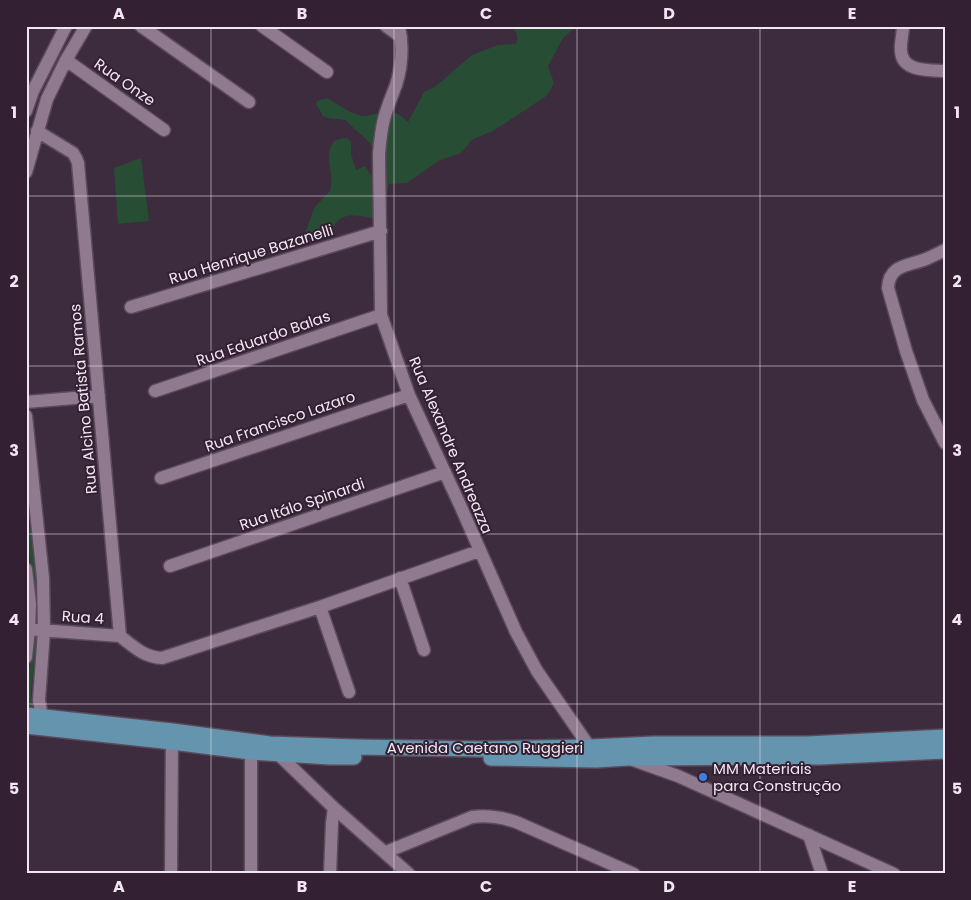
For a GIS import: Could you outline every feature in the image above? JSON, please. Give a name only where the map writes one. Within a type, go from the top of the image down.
[{"type":"main road","name":"Avenida Caetano Ruggieri","points":[[26,715],[172,736],[251,752],[330,757],[593,754],[654,744],[807,744],[945,737]]},
{"type":"main road","name":"Avenida Caetano Ruggieri","points":[[26,726],[270,744],[479,748],[593,754],[627,758],[820,758],[945,751]]},
{"type":"street","points":[[26,111],[32,91],[66,26]]},
{"type":"street","points":[[26,172],[48,99],[66,60],[86,26]]},
{"type":"street","points":[[141,26],[249,102]]},
{"type":"street","points":[[262,26],[327,72]]},
{"type":"street","points":[[386,26],[400,32]]},
{"type":"street","points":[[903,26],[901,52],[906,63],[919,69],[945,71]]},
{"type":"street","name":"Rua Alexandre Andreazza","points":[[400,32],[402,57],[397,83],[384,116],[380,135],[381,315],[409,395],[516,632],[538,671],[593,754]]},
{"type":"street","name":"Rua Onze","points":[[66,60],[164,130]]},
{"type":"street","points":[[32,91],[48,99]]},
{"type":"street","name":"Rua Alcino Batista Ramos","points":[[37,131],[73,153],[78,163],[120,636]]},
{"type":"street","name":"Rua Henrique Bazanelli","points":[[131,307],[381,231]]},
{"type":"street","points":[[945,250],[926,259],[896,269],[888,281],[888,288],[906,351],[923,400],[945,443]]},
{"type":"street","name":"Rua Eduardo Balas","points":[[155,391],[381,315]]},
{"type":"street","name":"Rua Francisco Lazaro","points":[[161,478],[409,395]]},
{"type":"street","points":[[26,402],[99,396]]},
{"type":"street","points":[[26,416],[32,521],[43,578],[44,631],[39,700],[42,716]]},
{"type":"street","name":"Rua Itálo Spinardi","points":[[170,566],[445,472]]},
{"type":"street","points":[[120,636],[145,655],[162,658],[320,607],[480,551]]},
{"type":"street","points":[[26,570],[30,604],[26,656]]},
{"type":"street","points":[[400,578],[424,650]]},
{"type":"street","points":[[320,607],[350,692]]},
{"type":"street","name":"Rua 4","points":[[28,629],[120,636]]},
{"type":"street","points":[[171,874],[172,736]]},
{"type":"street","points":[[654,744],[661,758],[678,776]]},
{"type":"street","points":[[251,752],[251,874]]},
{"type":"street","points":[[278,754],[334,808],[410,874]]},
{"type":"street","points":[[627,758],[678,776],[894,874]]},
{"type":"street","points":[[330,874],[334,808]]},
{"type":"street","points":[[386,852],[472,817],[483,816],[516,822],[634,874]]},
{"type":"street","points":[[809,835],[822,874]]},
{"type":"green space","points":[[512,26],[577,26],[563,38],[548,66],[554,83],[545,97],[493,131],[473,139],[461,153],[440,160],[407,183],[389,184],[384,206],[387,220],[347,216],[340,219],[322,235],[310,239],[302,239],[301,237],[306,231],[314,208],[330,191],[329,156],[331,145],[340,139],[347,138],[351,142],[351,154],[356,170],[365,166],[371,175],[376,177],[376,153],[369,142],[345,120],[323,116],[316,104],[317,101],[327,98],[349,111],[363,116],[393,112],[408,122],[424,92],[436,86],[472,55],[498,45],[516,44],[517,35]]},
{"type":"green space","points":[[141,158],[149,221],[118,224],[114,168]]},
{"type":"green space","points":[[27,529],[31,529],[39,606],[39,624],[35,623],[35,605]]},
{"type":"green space","points":[[33,636],[37,636],[31,693],[33,710],[26,709],[26,697]]},
{"type":"place","name":"MM Materiais para Construção","points":[[703,777]]}]
